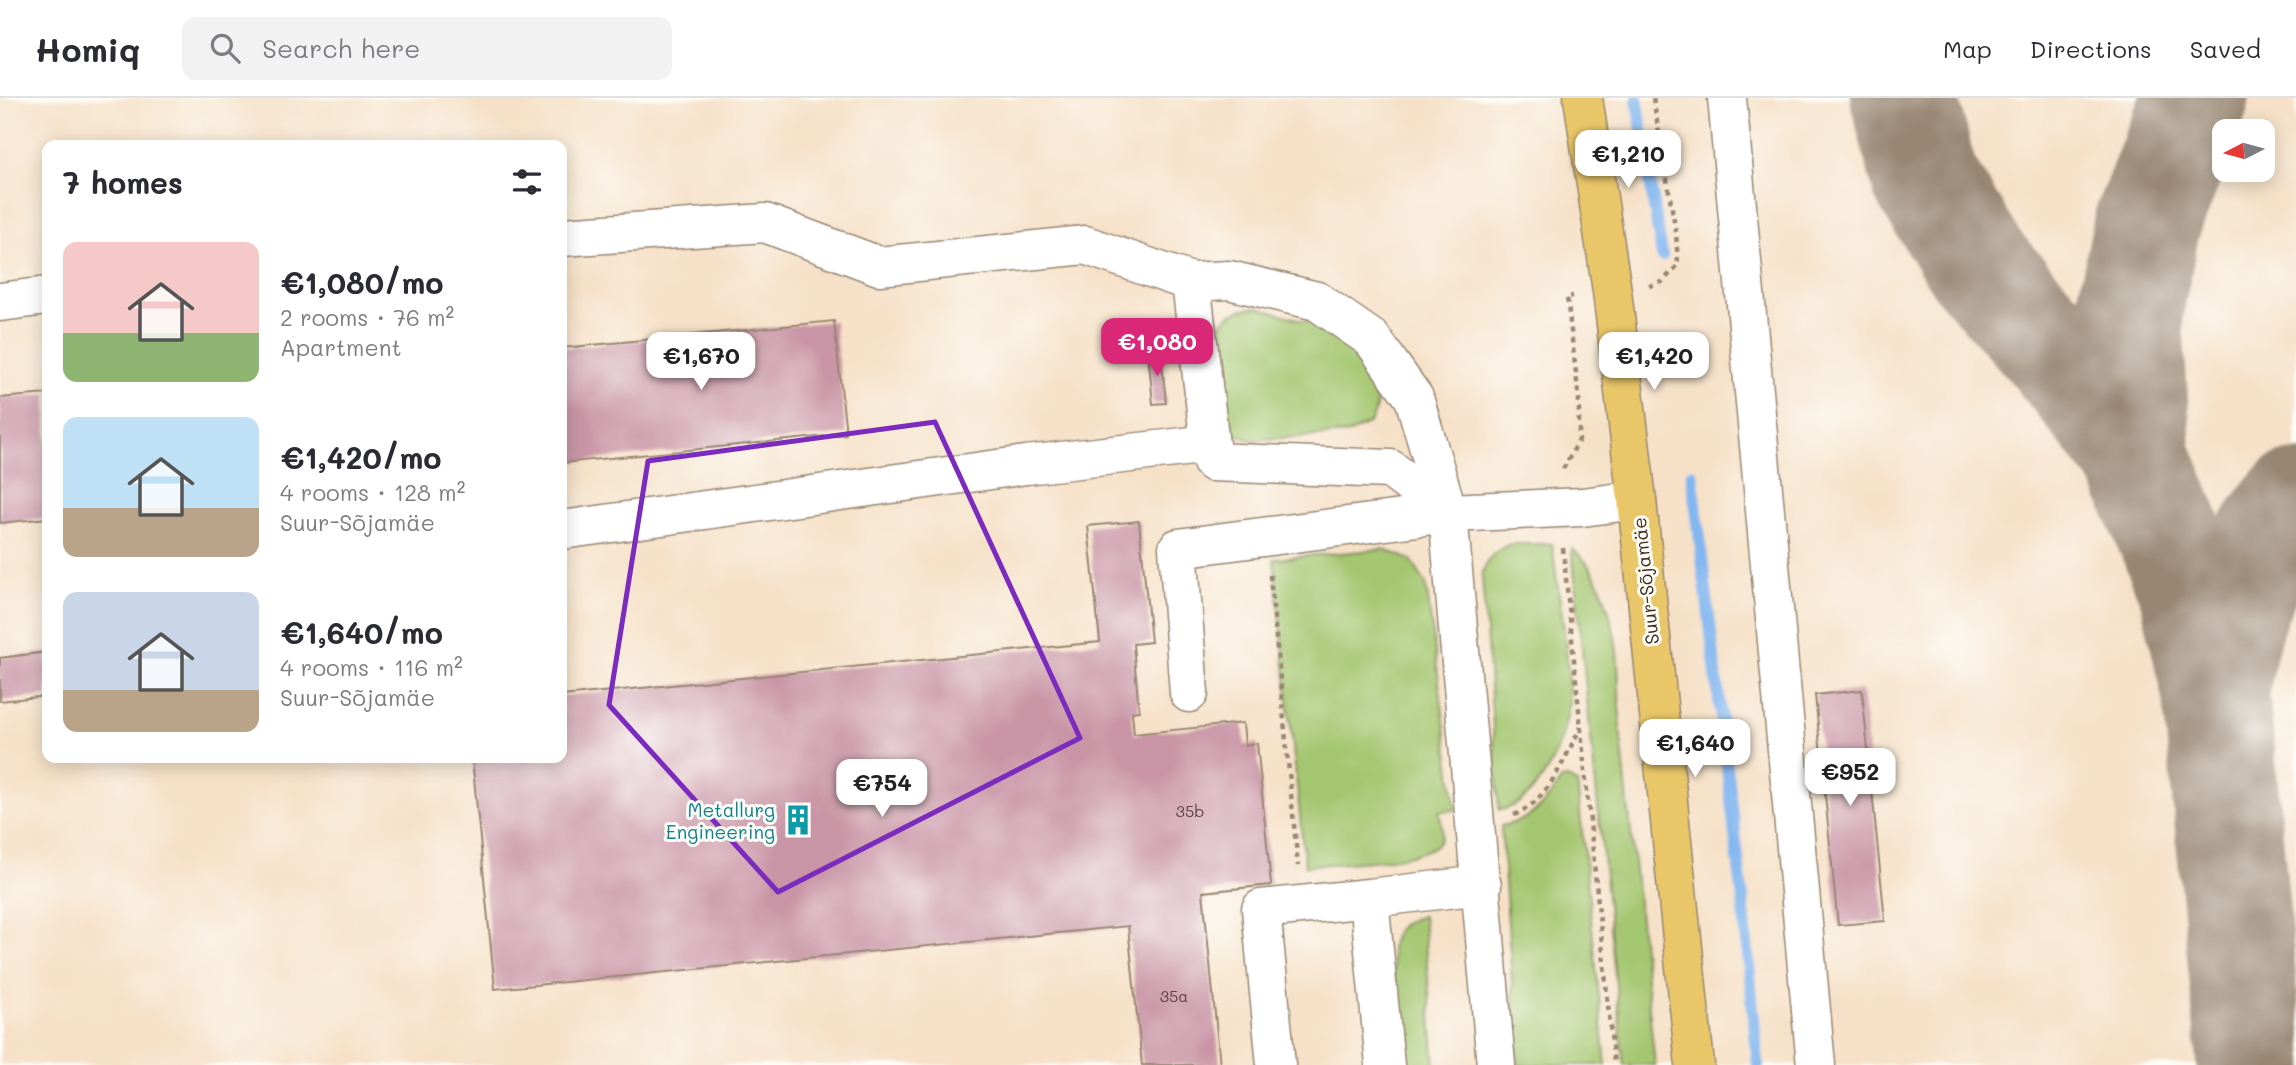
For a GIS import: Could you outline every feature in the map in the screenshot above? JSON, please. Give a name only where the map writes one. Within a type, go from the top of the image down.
[{"type":"main road","name":"Suur-Sõjamäe","points":[[1584,98],[1612,291],[1637,500],[1695,1065]]},
{"type":"lane","points":[[1727,98],[1816,1065]]},
{"type":"lane","points":[[567,237],[765,223],[878,266],[1085,245],[1191,282],[1229,280],[1317,301],[1372,339],[1414,398],[1448,513],[1496,1065]]},
{"type":"lane","points":[[1191,282],[1212,462],[1390,469],[1448,513]]},
{"type":"lane","points":[[0,302],[42,297]]},
{"type":"lane","points":[[567,529],[1026,465],[1210,444]]},
{"type":"lane","points":[[1189,693],[1178,548],[1448,513],[1563,508],[1637,500]]},
{"type":"lane","points":[[1276,1065],[1261,909],[1482,885]]},
{"type":"lane","points":[[1369,898],[1385,1065]]},
{"type":"path","points":[[1645,287],[1662,282],[1678,265],[1676,232],[1653,98]]},
{"type":"path","points":[[1580,295],[1567,297],[1578,399],[1579,440],[1563,465],[1563,556],[1614,1065]]},
{"type":"path","points":[[1266,536],[1302,905]]},
{"type":"path","points":[[1476,819],[1512,816],[1532,806],[1544,792],[1581,727]]},
{"type":"highlighted area","points":[[935,422],[1080,738],[778,892],[609,705],[648,461]]},
{"type":"green space","points":[[1259,307],[1309,322],[1347,342],[1364,363],[1375,387],[1375,412],[1370,423],[1349,434],[1251,440],[1232,433],[1223,423],[1215,340],[1220,325],[1230,315],[1243,309]]},
{"type":"green space","points":[[1510,544],[1552,544],[1565,637],[1569,694],[1564,728],[1550,765],[1540,782],[1528,796],[1499,810],[1482,576],[1492,556]]},
{"type":"green space","points":[[1384,549],[1411,560],[1426,584],[1456,810],[1439,811],[1441,836],[1438,843],[1429,849],[1396,858],[1305,866],[1274,559]]},
{"type":"green space","points":[[1572,549],[1587,564],[1598,582],[1615,638],[1621,731],[1655,1065],[1624,1065]]},
{"type":"green space","points":[[1567,778],[1577,783],[1606,1065],[1518,1065],[1501,826],[1529,816],[1550,797],[1562,779]]},
{"type":"green space","points":[[1423,916],[1435,1065],[1403,1065],[1391,948],[1394,935],[1401,926]]},
{"type":"building","points":[[834,321],[846,434],[567,462],[567,348]]},
{"type":"building","points":[[1161,351],[1166,403],[1153,404],[1148,352]]},
{"type":"building","points":[[42,394],[42,519],[0,523],[0,398]]},
{"type":"building","name":"Metallurg Engineering","points":[[1139,521],[1151,642],[1133,644],[1139,711],[1132,712],[1134,734],[1243,723],[1245,745],[1257,743],[1271,885],[1203,892],[1220,1065],[1142,1065],[1128,926],[495,989],[472,763],[567,763],[567,695],[1100,642],[1088,526]]},
{"type":"building","points":[[42,653],[42,697],[0,701],[0,658]]},
{"type":"building","points":[[1862,690],[1885,921],[1838,925],[1815,695]]},
{"type":"waterway","points":[[1637,98],[1662,256]]},
{"type":"waterway","points":[[1692,474],[1743,900],[1758,1065]]},
{"type":"taxiway","points":[[1904,98],[1925,180],[1978,265],[2052,348],[2138,456]]},
{"type":"taxiway","points":[[2196,98],[2147,223],[2129,313],[2138,456],[2193,592],[2216,695]]},
{"type":"taxiway","points":[[2251,1065],[2216,695],[2225,643],[2241,593],[2264,547],[2296,504]]},
{"type":"place","name":"Metallurg Engineering","points":[[798,820]]}]
